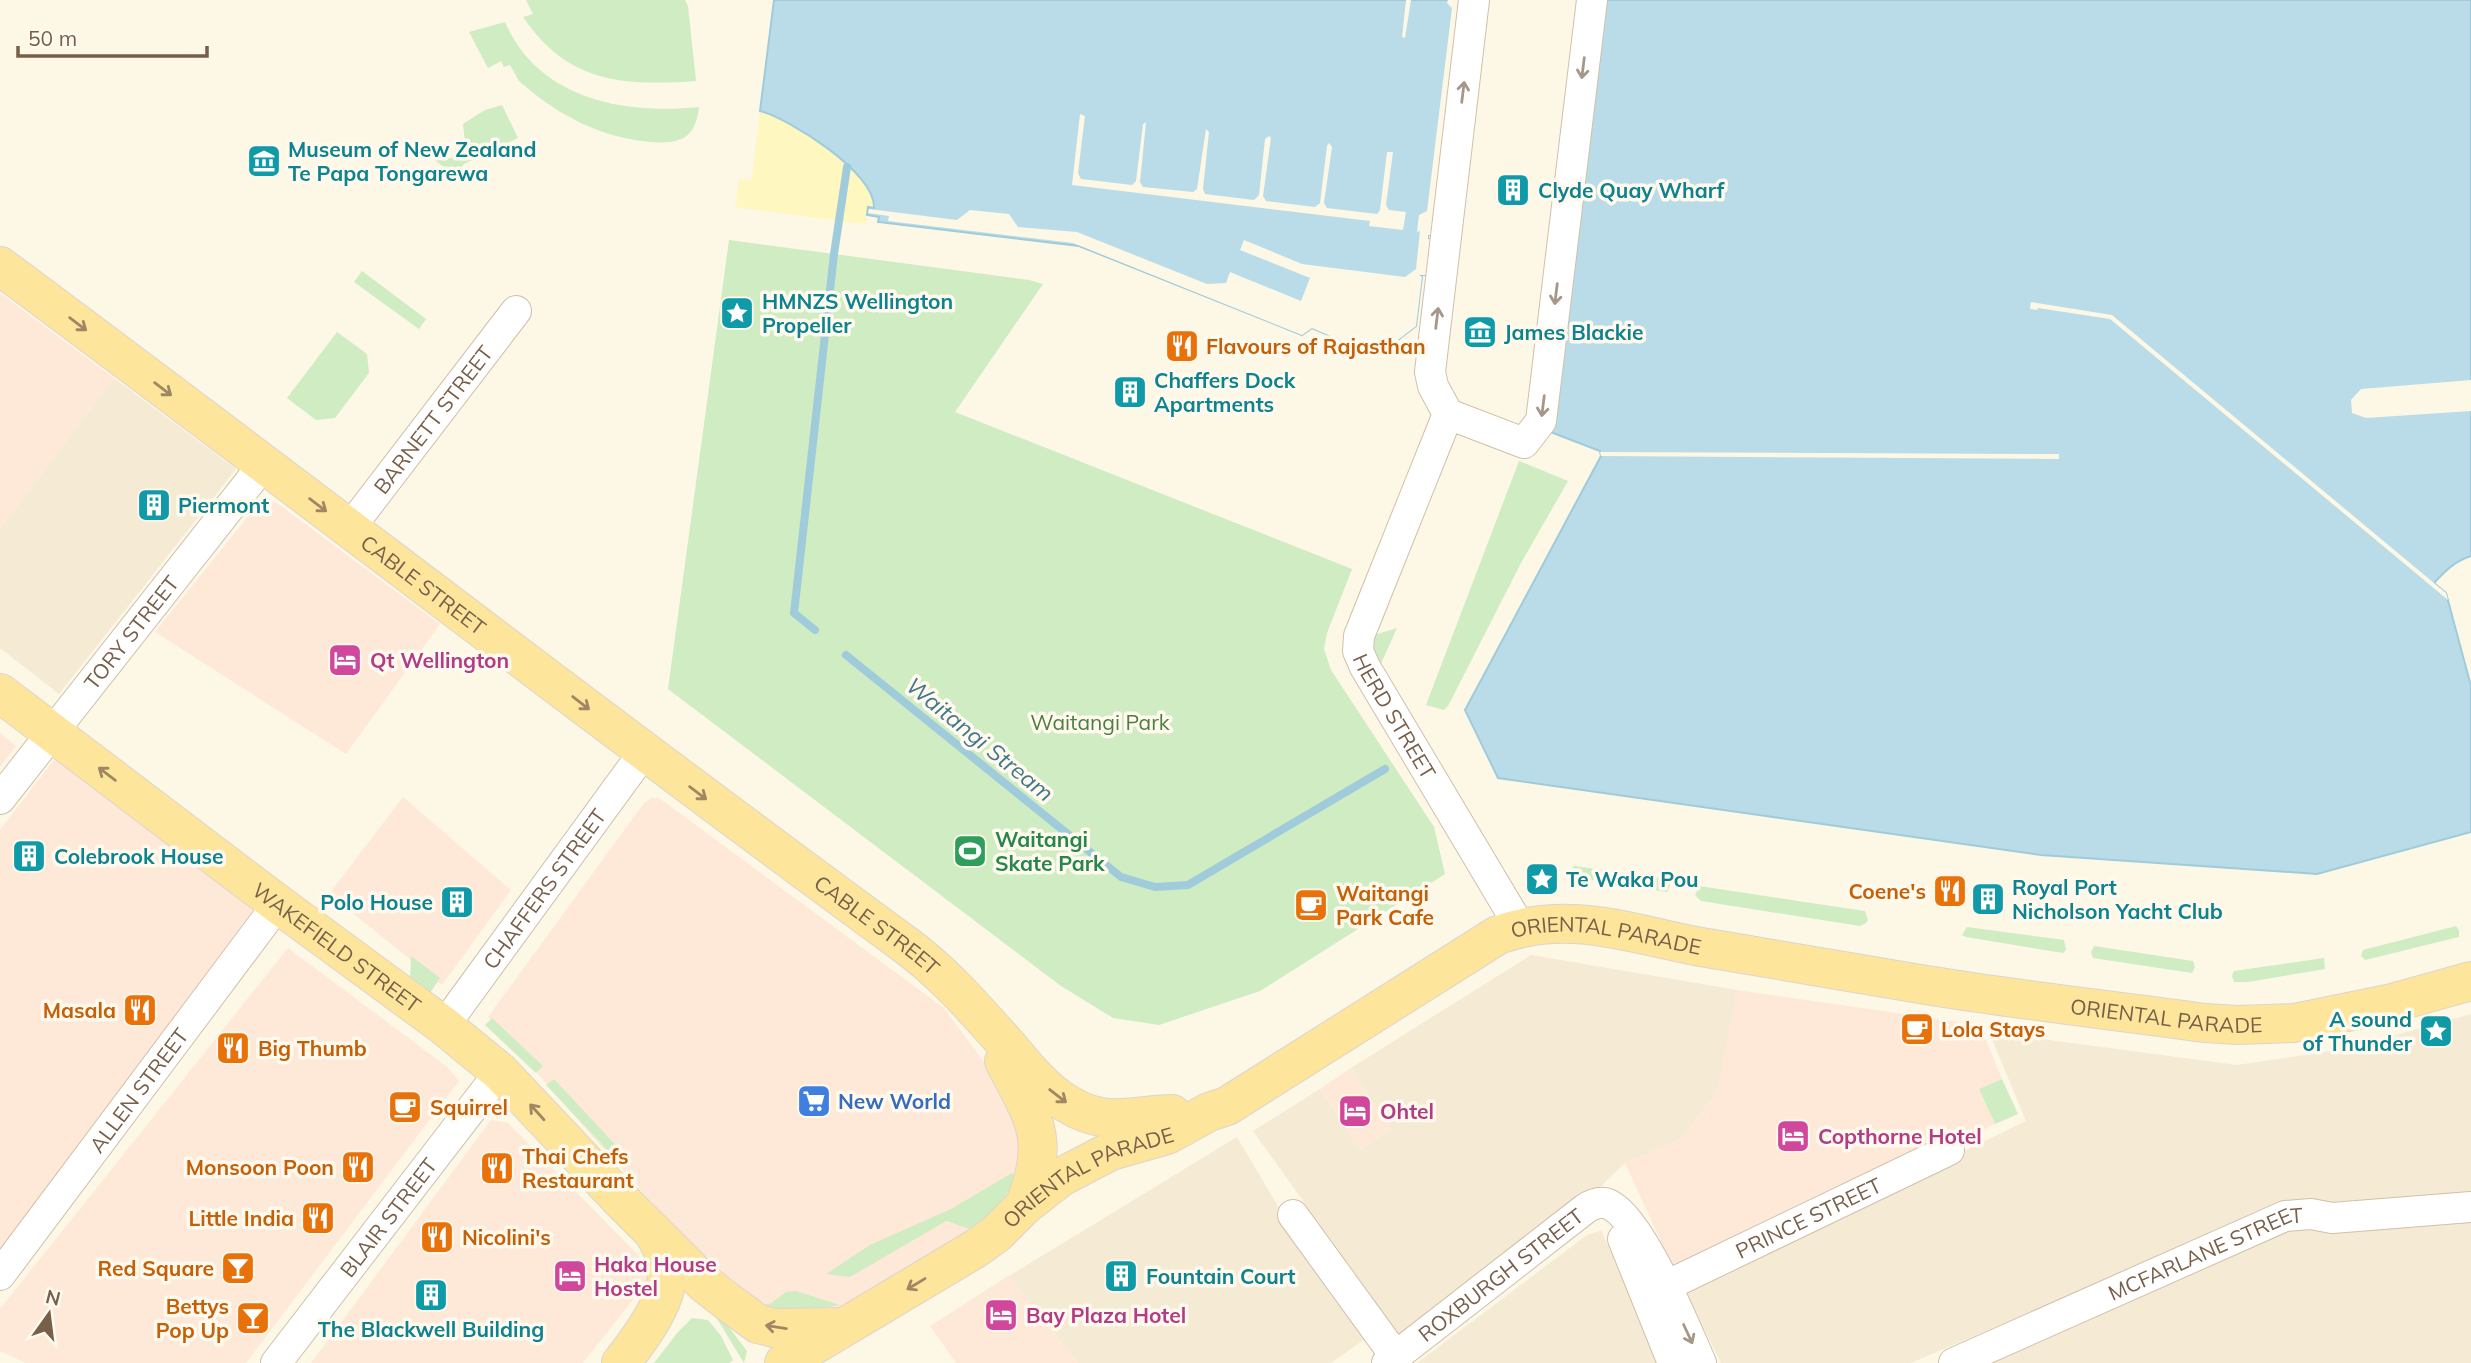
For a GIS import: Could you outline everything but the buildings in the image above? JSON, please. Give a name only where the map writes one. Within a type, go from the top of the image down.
[{"type":"main road","name":"CABLE STREET","points":[[0,265],[643,752],[908,947],[955,987],[1063,1102],[1084,1113],[1115,1120],[1146,1115],[1209,1112]]},
{"type":"main road","name":"WAKEFIELD STREET","points":[[0,693],[444,1026],[500,1072],[584,1162],[705,1284],[758,1324],[790,1329],[844,1327]]},
{"type":"main road","name":"ORIENTAL PARADE","points":[[784,1363],[975,1249],[1061,1177],[1111,1151],[1167,1135],[1209,1112],[1227,1106],[1498,935],[1520,927],[1561,922],[1596,926],[1928,986],[2216,1024],[2294,1023],[2392,1003],[2471,981]]},
{"type":"main road","name":"CABLE STREET","points":[[977,1012],[1022,1095],[1037,1132],[1037,1169],[1024,1206]]},
{"type":"main road","points":[[621,1363],[641,1337],[657,1308],[668,1272],[664,1252],[651,1227]]},
{"type":"street","points":[[1474,0],[1430,372],[1433,386],[1448,414],[1524,443],[1541,421],[1592,0]]},
{"type":"street","name":"BARNETT STREET","points":[[349,529],[516,311]]},
{"type":"street","name":"HERD STREET","points":[[1448,414],[1359,636],[1358,651],[1520,927]]},
{"type":"street","name":"TORY STREET","points":[[0,799],[263,465]]},
{"type":"street","name":"CHAFFERS STREET","points":[[444,1026],[643,752]]},
{"type":"street","name":"ALLEN STREET","points":[[0,1275],[278,904]]},
{"type":"street","name":"BLAIR STREET","points":[[275,1363],[500,1072]]},
{"type":"street","name":"PRINCE STREET","points":[[1666,1286],[1949,1150]]},
{"type":"street","name":"ROXBURGH STREET","points":[[1392,1360],[1585,1209],[1605,1203],[1619,1211]]},
{"type":"street","name":"MCFARLANE STREET","points":[[1954,1363],[2285,1216],[2311,1214],[2332,1218],[2471,1207]]},
{"type":"street","points":[[1619,1211],[1636,1231],[1666,1286],[1702,1363]]},
{"type":"street","points":[[1619,1211],[1623,1240],[1673,1363]]},
{"type":"street","points":[[1293,1215],[1392,1360]]},
{"type":"shaded area","points":[[0,293],[114,378],[0,529]]},
{"type":"shaded area","points":[[114,378],[236,469],[59,694],[0,648],[0,529]]},
{"type":"shaded area","points":[[265,499],[277,503],[440,624],[346,754],[155,632],[254,509]]},
{"type":"shaded area","points":[[0,733],[16,746],[0,767]]},
{"type":"shaded area","points":[[57,756],[267,917],[0,1272],[0,830]]},
{"type":"shaded area","points":[[403,797],[511,890],[442,985],[329,894]]},
{"type":"shaded area","points":[[651,798],[659,798],[944,1008],[1000,1084],[1027,1140],[1022,1177],[1004,1204],[973,1231],[832,1314],[785,1316],[738,1297],[488,1017],[644,803]]},
{"type":"shaded area","points":[[288,948],[447,1067],[459,1081],[246,1363],[26,1363],[0,1351],[0,1309]]},
{"type":"shaded area","points":[[1531,955],[1737,990],[1717,1092],[1681,1139],[1625,1163],[1601,1186],[1400,1336],[1253,1131],[1320,1089],[1360,1150],[1391,1130],[1351,1068]]},
{"type":"shaded area","points":[[1737,990],[1980,1025],[2002,1079],[1979,1089],[1995,1124],[1677,1277],[1625,1163],[1681,1139],[1717,1092]]},
{"type":"shaded area","points":[[2471,1014],[2471,1196],[2282,1205],[1911,1363],[1721,1363],[1684,1288],[2026,1121],[1989,1032],[2237,1065],[2345,1049]]},
{"type":"shaded area","name":"Ohtel","points":[[1351,1068],[1392,1130],[1360,1150],[1320,1089]]},
{"type":"shaded area","points":[[491,1120],[508,1123],[655,1272],[583,1363],[311,1363]]},
{"type":"shaded area","points":[[1237,1137],[1286,1220],[1372,1334],[1331,1363],[1078,1363],[1009,1276]]},
{"type":"shaded area","points":[[2471,1219],[2471,1363],[1985,1363],[2285,1231]]},
{"type":"shaded area","points":[[1601,1230],[1660,1363],[1417,1363],[1587,1235]]},
{"type":"shaded area","name":"Bay Plaza Hotel","points":[[1008,1276],[1078,1363],[956,1363],[930,1326]]},
{"type":"green space","points":[[526,0],[685,0],[688,6],[696,81],[621,80],[578,68],[540,39],[523,17],[533,14]]},
{"type":"green space","points":[[505,22],[520,48],[539,69],[561,85],[586,96],[613,104],[642,108],[699,107],[690,133],[671,142],[651,142],[600,131],[568,116],[539,97],[519,81],[510,65],[504,67],[501,61],[488,68],[469,32]]},
{"type":"green space","points":[[502,105],[518,138],[464,164],[455,175],[423,152],[425,149],[445,158],[458,155],[465,142],[463,124],[485,110]]},
{"type":"green space","name":"Waitangi Park","points":[[729,240],[1043,284],[955,412],[1352,569],[1327,633],[1324,649],[1331,670],[1434,827],[1445,874],[1260,991],[1159,1025],[1113,1018],[1061,986],[668,689]]},
{"type":"green space","points":[[362,271],[426,319],[419,329],[354,282]]},
{"type":"green space","points":[[337,332],[367,354],[369,373],[335,418],[316,420],[287,398]]},
{"type":"green space","points":[[1519,461],[1568,481],[1521,563],[1448,706],[1444,710],[1426,705]]},
{"type":"green space","points":[[1397,628],[1380,666],[1371,650],[1371,636]]},
{"type":"green space","points":[[1574,866],[1668,879],[1670,886],[1667,892],[1572,877],[1570,872]]},
{"type":"green space","points":[[1699,886],[1865,911],[1868,920],[1860,926],[1701,901],[1695,895]]},
{"type":"green space","points":[[2456,926],[2459,937],[2365,960],[2361,956],[2363,950]]},
{"type":"green space","points":[[1967,927],[2064,940],[2066,950],[2063,953],[1966,937],[1962,935]]},
{"type":"green space","points":[[2094,946],[2193,961],[2195,967],[2192,973],[2093,958],[2091,952]]},
{"type":"green space","points":[[411,956],[440,978],[430,993],[410,981]]},
{"type":"green space","points":[[2324,958],[2325,969],[2248,982],[2234,982],[2232,976],[2234,971]]},
{"type":"green space","points":[[492,1018],[543,1066],[536,1073],[485,1025]]},
{"type":"green space","points":[[554,1079],[626,1156],[612,1155],[546,1085]]},
{"type":"green space","points":[[2002,1079],[2018,1114],[1995,1124],[1979,1089]]},
{"type":"green space","points":[[1012,1173],[1015,1175],[1014,1181],[1005,1196],[979,1224],[967,1228],[946,1221],[850,1277],[826,1274],[870,1245],[951,1209]]},
{"type":"green space","points":[[796,1291],[840,1305],[789,1314],[748,1306],[770,1304],[786,1292]]},
{"type":"green space","points":[[716,1317],[722,1318],[747,1351],[744,1363]]},
{"type":"green space","points":[[692,1318],[708,1320],[721,1336],[733,1360],[729,1363],[654,1363],[678,1332]]},
{"type":"sand","points":[[760,111],[810,136],[847,164],[861,179],[871,194],[874,208],[868,207],[865,224],[735,207],[739,179],[750,180],[752,177]]},
{"type":"water","points":[[774,0],[1461,0],[1433,235],[1428,235],[1428,239],[1432,240],[1428,275],[1419,275],[1422,277],[1416,326],[1377,356],[1312,328],[1302,335],[1079,246],[878,222],[879,217],[867,215],[868,207],[874,208],[871,194],[847,164],[810,136],[760,111]]},
{"type":"water","points":[[1599,0],[2471,0],[2471,556],[2451,567],[2434,583],[2446,593],[2471,686],[2471,832],[2317,874],[2041,855],[1498,778],[1465,710],[1601,456],[1600,451],[1548,431]]},
{"type":"pier","points":[[1406,0],[1411,0],[1405,38],[1402,37]]},
{"type":"pier","points":[[1448,0],[1461,0],[1433,235],[1428,235],[1428,239],[1432,240],[1428,275],[1419,275],[1422,277],[1416,326],[1377,356],[1312,328],[1302,335],[1073,243],[888,221],[889,216],[868,213],[869,209],[957,220],[970,210],[1009,214],[1018,227],[1077,232],[1207,284],[1226,283],[1230,272],[1301,301],[1310,278],[1240,250],[1244,240],[1302,264],[1405,277],[1416,269],[1419,215],[1427,211],[1452,8],[1447,3]]},
{"type":"pier","points":[[1080,114],[1085,116],[1078,173],[1081,179],[1132,185],[1136,181],[1143,124],[1146,122],[1140,182],[1143,187],[1193,192],[1197,189],[1206,129],[1209,132],[1203,189],[1205,194],[1254,200],[1259,195],[1265,139],[1269,136],[1271,138],[1263,196],[1266,201],[1315,207],[1320,203],[1329,143],[1332,147],[1324,203],[1327,208],[1377,214],[1380,210],[1387,152],[1393,152],[1386,205],[1389,210],[1406,212],[1403,230],[1369,226],[1370,221],[1072,185]]},
{"type":"pier","points":[[2031,302],[2112,315],[2446,593],[2448,600],[2110,319],[2030,309]]},
{"type":"pier","points":[[2471,380],[2471,411],[2366,418],[2352,413],[2351,400],[2361,389]]},
{"type":"pier","points":[[1600,452],[2059,454],[2059,459],[1601,456]]},
{"type":"waterway","name":"Waitangi Stream","points":[[815,630],[794,613],[834,254],[847,167]]},
{"type":"waterway","name":"Waitangi Stream","points":[[846,655],[1121,877],[1155,887],[1188,885],[1385,769]]},
{"type":"place","name":"Museum of New Zealand Te Papa Tongarewa","points":[[264,161]]},
{"type":"place","name":"Clyde Quay Wharf","points":[[1513,190]]},
{"type":"place","name":"HMNZS Wellington Propeller","points":[[737,313]]},
{"type":"place","name":"James Blackie","points":[[1480,332]]},
{"type":"place","name":"Flavours of Rajasthan","points":[[1182,346]]},
{"type":"place","name":"Chaffers Dock Apartments","points":[[1130,392]]},
{"type":"place","name":"Piermont","points":[[154,505]]},
{"type":"place","name":"Qt Wellington","points":[[345,660]]},
{"type":"place","name":"Waitangi Skate Park","points":[[970,851]]},
{"type":"place","name":"Colebrook House","points":[[29,856]]},
{"type":"place","name":"Te Waka Pou","points":[[1542,879]]},
{"type":"place","name":"Coene's","points":[[1950,891]]},
{"type":"place","name":"Royal Port Nicholson Yacht Club","points":[[1988,899]]},
{"type":"place","name":"Polo House","points":[[457,902]]},
{"type":"place","name":"Waitangi Park Cafe","points":[[1311,905]]},
{"type":"place","name":"Masala","points":[[140,1010]]},
{"type":"place","name":"Lola Stays","points":[[1917,1029]]},
{"type":"place","name":"A sound of Thunder","points":[[2436,1031]]},
{"type":"place","name":"Big Thumb","points":[[233,1048]]},
{"type":"place","name":"New World","points":[[814,1101]]},
{"type":"place","name":"Squirrel","points":[[405,1107]]},
{"type":"place","name":"Ohtel","points":[[1355,1111]]},
{"type":"place","name":"Copthorne Hotel","points":[[1793,1136]]},
{"type":"place","name":"Monsoon Poon","points":[[358,1167]]},
{"type":"place","name":"Thai Chefs Restaurant","points":[[497,1168]]},
{"type":"place","name":"Little India","points":[[318,1218]]},
{"type":"place","name":"Nicolini's","points":[[437,1237]]},
{"type":"place","name":"Red Square","points":[[238,1268]]},
{"type":"place","name":"Haka House Hostel","points":[[570,1276]]},
{"type":"place","name":"Fountain Court","points":[[1121,1276]]},
{"type":"place","name":"The Blackwell Building","points":[[431,1295]]},
{"type":"place","name":"Bay Plaza Hotel","points":[[1001,1315]]},
{"type":"place","name":"Bettys Pop Up","points":[[253,1318]]}]
